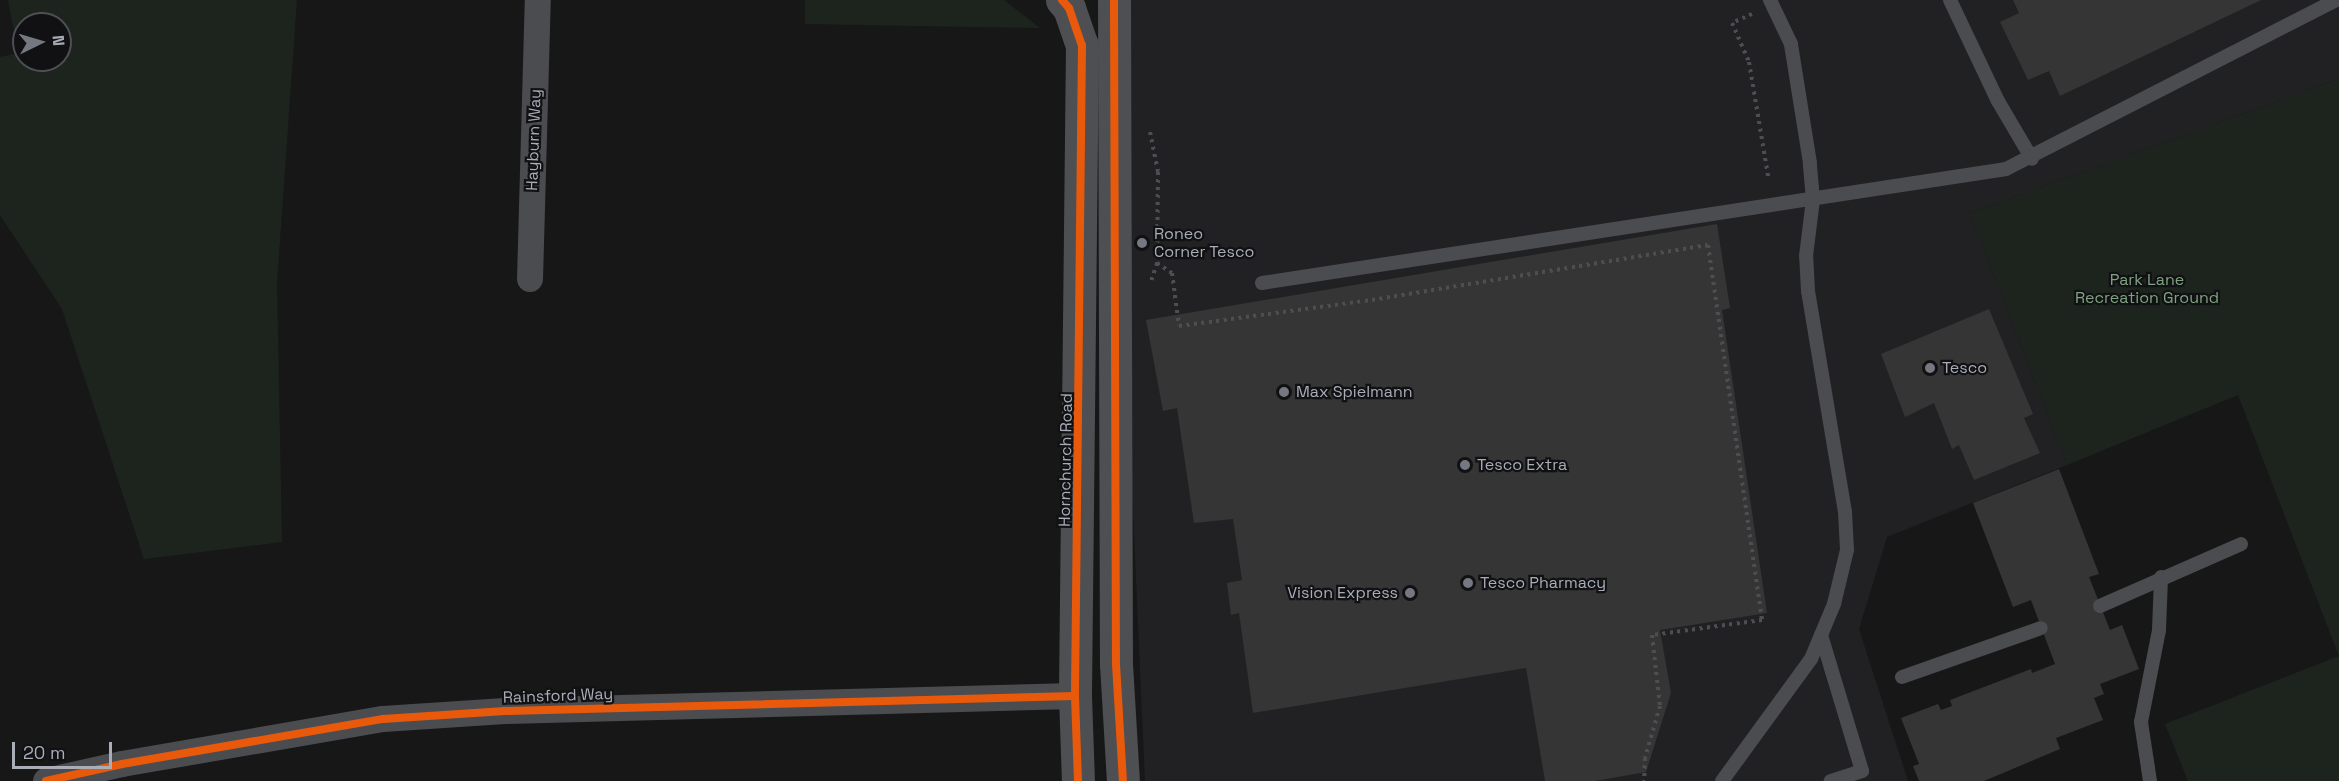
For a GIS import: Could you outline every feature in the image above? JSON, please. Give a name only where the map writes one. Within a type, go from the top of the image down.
[{"type":"main road","name":"Hornchurch Road","points":[[1062,0],[1069,8],[1082,45],[1075,696],[1078,781]]},
{"type":"main road","points":[[1114,0],[1116,664],[1123,781]]},
{"type":"street","name":"Hayburn Way","points":[[530,279],[538,0]]},
{"type":"street","name":"Rainsford Way","points":[[46,781],[122,764],[383,719],[505,711],[1075,696]]},
{"type":"lane","points":[[1722,781],[1811,659],[1834,604],[1846,540],[1845,512],[1808,291],[1806,256],[1813,200],[1791,44],[1770,0]]},
{"type":"lane","points":[[1950,0],[1998,101],[2032,159]]},
{"type":"lane","points":[[1262,283],[1565,234],[1813,200],[2006,169],[2032,159],[2336,0]]},
{"type":"lane","points":[[2100,606],[2241,544]]},
{"type":"lane","points":[[2150,781],[2142,722],[2159,630],[2162,577]]},
{"type":"lane","points":[[1902,677],[2041,628]]},
{"type":"lane","points":[[1821,635],[1863,771],[1831,781]]},
{"type":"path","points":[[1753,14],[1732,23],[1749,62],[1768,176]]},
{"type":"path","points":[[1156,263],[1172,273],[1179,326],[1372,300],[1708,245],[1762,620],[1652,635],[1660,706],[1645,758],[1644,781]]},
{"type":"shaded area","points":[[1129,0],[2339,0],[2339,79],[1970,213],[2067,465],[1887,537],[1859,629],[1908,781],[1145,781],[1130,443]]},
{"type":"green space","points":[[8,0],[297,0],[277,282],[282,542],[144,559],[62,309],[0,215],[0,57],[12,54],[12,72],[72,72],[72,12],[12,12],[12,21]]},
{"type":"green space","points":[[805,0],[1004,0],[1040,28],[805,24]]},
{"type":"green space","name":"Park Lane Recreation Ground","points":[[2339,79],[2339,656],[2238,395],[2067,465],[1970,213]]},
{"type":"green space","points":[[2339,656],[2339,781],[2188,781],[2165,724]]},
{"type":"building","points":[[2013,0],[2261,0],[2060,96],[2049,71],[2028,80],[2000,22],[2019,13]]},
{"type":"building","name":"Tesco Extra","points":[[1717,224],[1730,308],[1722,310],[1767,613],[1660,630],[1671,693],[1646,772],[1595,781],[1545,781],[1526,668],[1253,713],[1239,613],[1231,615],[1227,583],[1242,580],[1233,519],[1194,523],[1177,408],[1163,411],[1146,320]]},
{"type":"building","points":[[1989,309],[2033,414],[2024,418],[2040,453],[1974,480],[1959,445],[1952,449],[1934,403],[1905,417],[1881,354]]},
{"type":"building","points":[[2059,469],[2099,574],[2089,577],[2110,630],[2122,625],[2139,669],[2100,684],[2104,694],[2094,698],[2103,720],[2056,738],[2060,749],[1984,781],[1919,781],[1913,766],[1919,764],[1901,718],[1938,704],[1941,710],[1952,706],[1950,700],[2031,669],[2032,673],[2055,664],[2031,600],[2013,607],[1973,503]]},
{"type":"cycle path","points":[[1062,0],[1069,8],[1082,45],[1075,696],[1078,781]]},
{"type":"cycle path","points":[[1114,0],[1116,664],[1123,781]]},
{"type":"cycle path","points":[[46,781],[122,764],[383,719],[505,711],[1075,696]]},
{"type":"place","name":"Roneo Corner Tesco","points":[[1142,243]]},
{"type":"place","name":"Tesco","points":[[1930,368]]},
{"type":"place","name":"Max Spielmann","points":[[1284,392]]},
{"type":"place","name":"Tesco Extra","points":[[1465,465]]},
{"type":"place","name":"Tesco Pharmacy","points":[[1468,583]]},
{"type":"place","name":"Vision Express","points":[[1410,593]]}]
